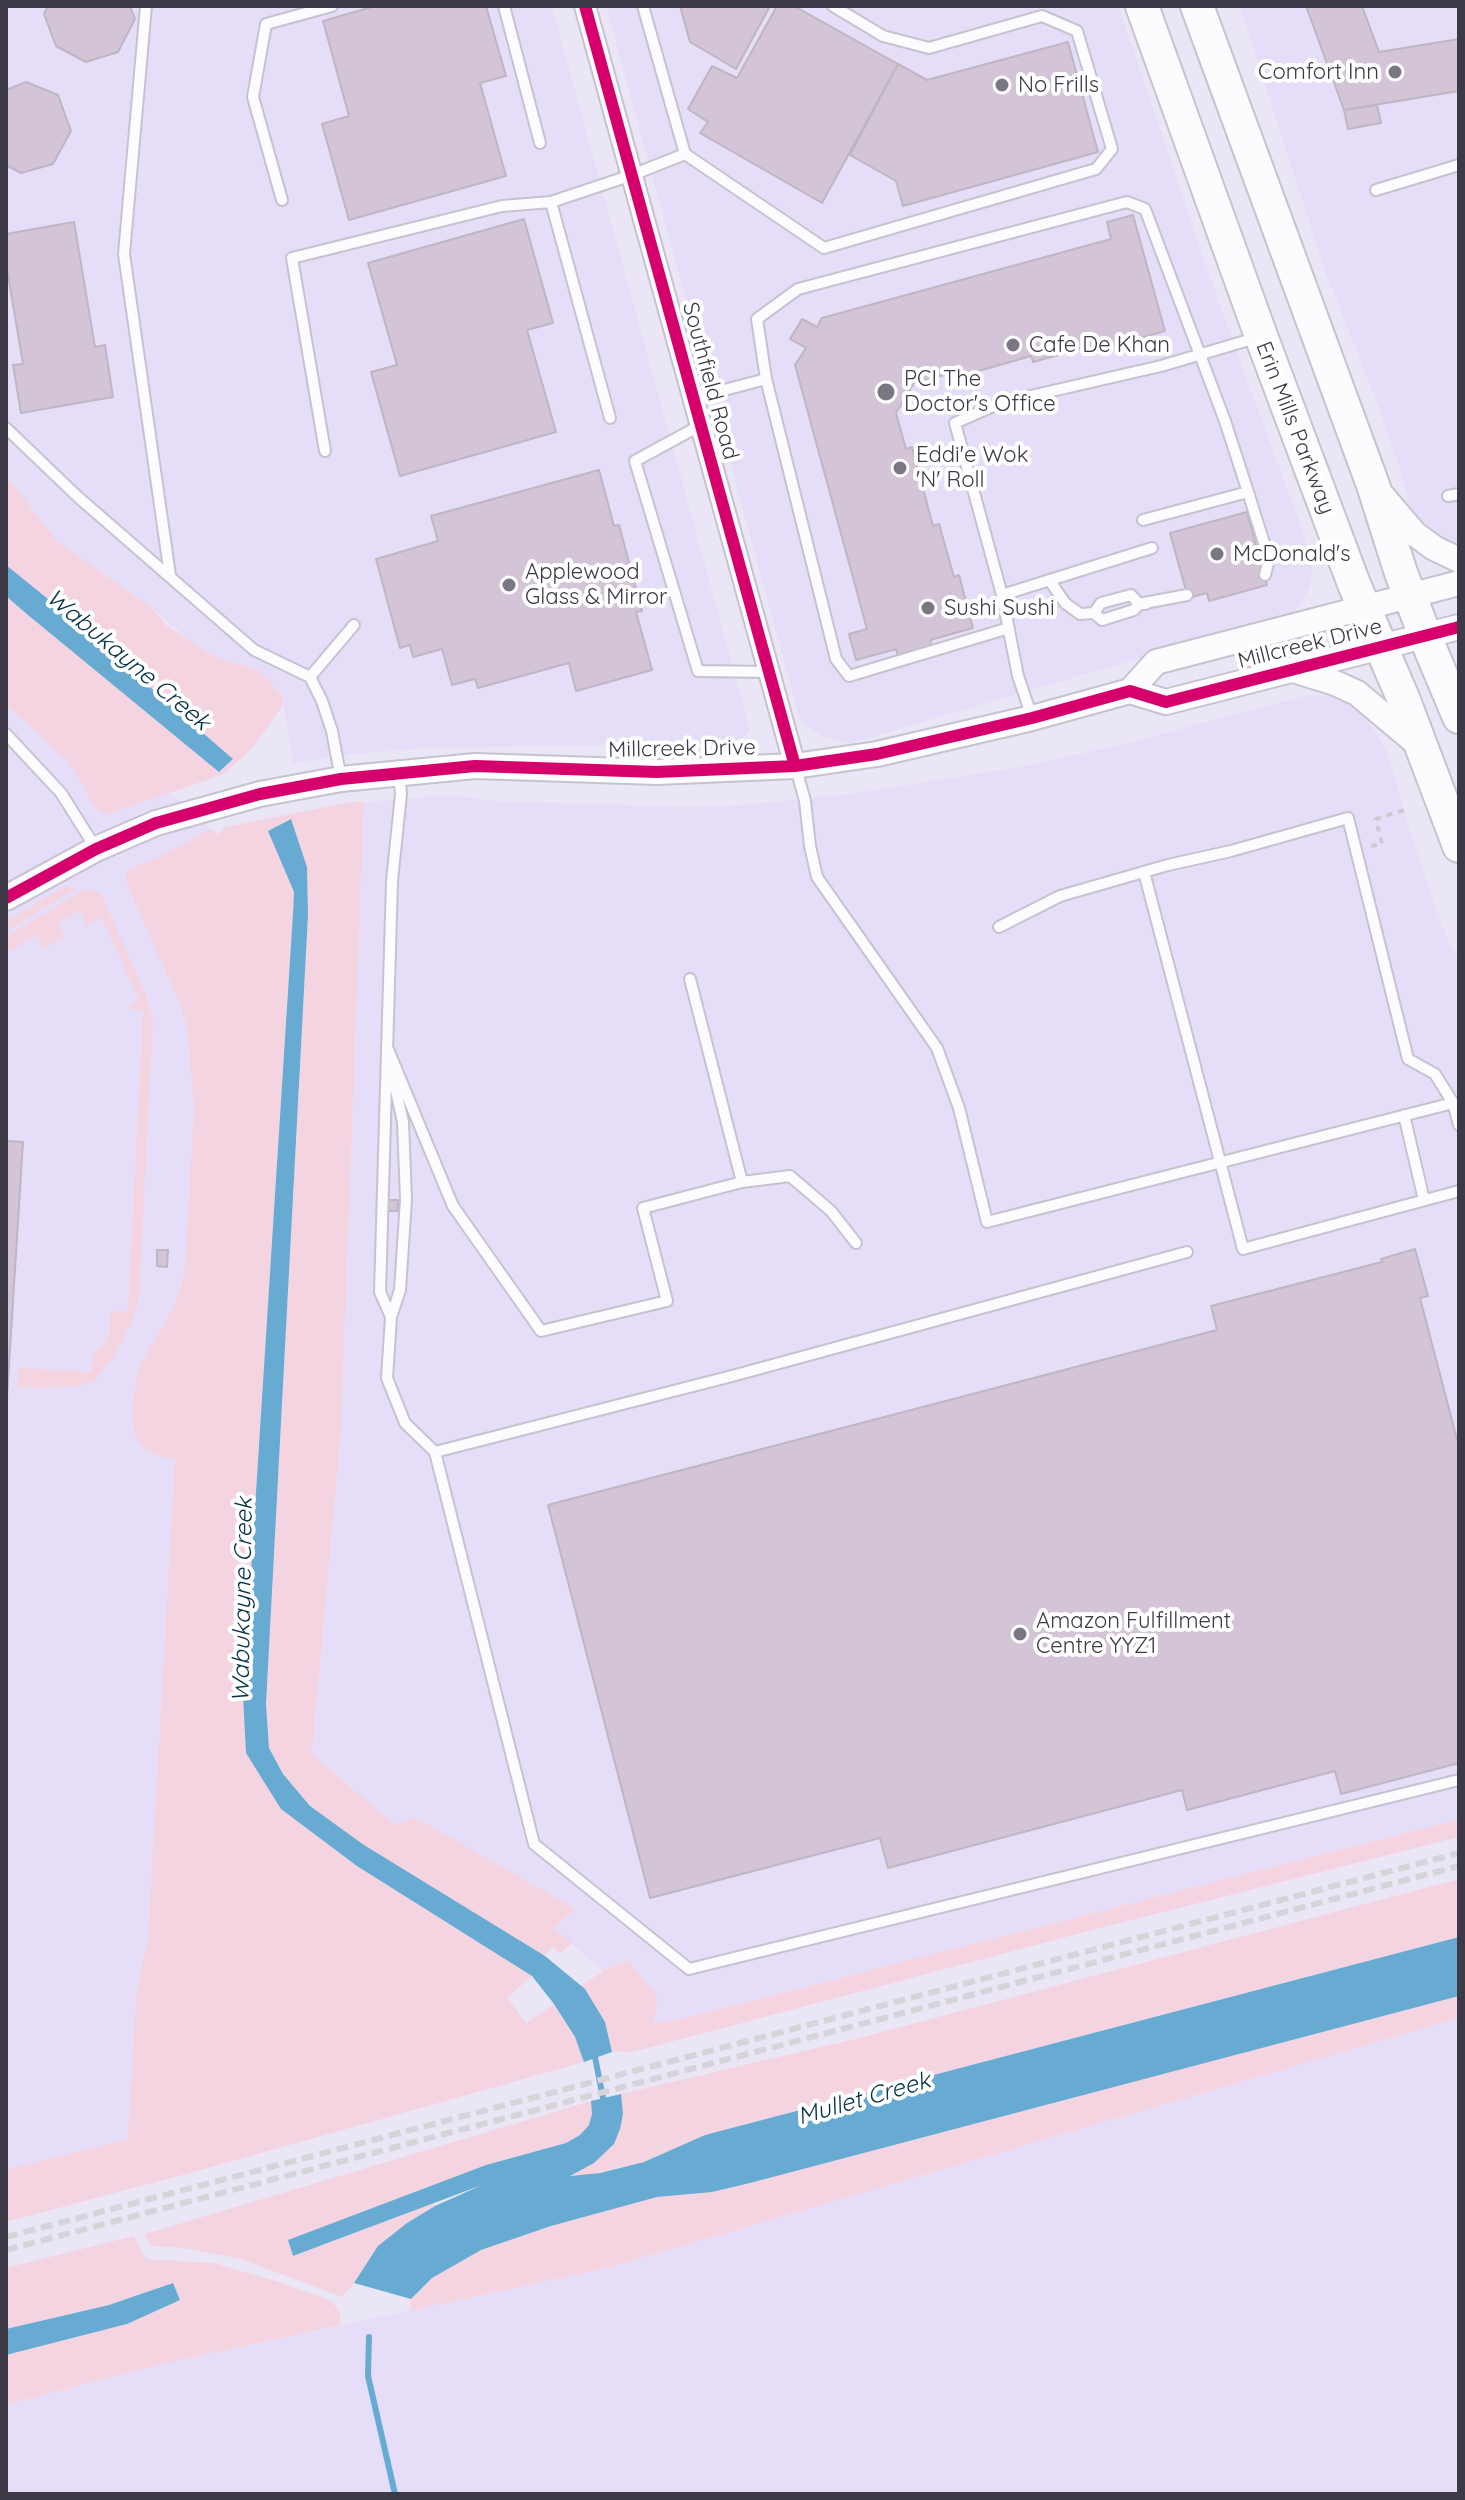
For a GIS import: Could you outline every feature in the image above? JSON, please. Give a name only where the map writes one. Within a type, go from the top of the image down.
[{"type":"main road","name":"Erin Mills Parkway","points":[[1142,6],[1261,336],[1364,608],[1459,846]]},
{"type":"main road","points":[[1197,6],[1373,485],[1410,596],[1459,717]]},
{"type":"street","name":"Southfield Road","points":[[585,6],[795,766]]},
{"type":"street","points":[[1373,485],[1415,534],[1459,560]]},
{"type":"street","name":"Millcreek Drive","points":[[1130,691],[1156,662],[1459,583]]},
{"type":"street","name":"Millcreek Drive","points":[[6,898],[96,849],[156,823],[260,794],[341,779],[475,766],[657,772],[795,766],[877,754],[1032,718],[1130,691],[1166,702],[1459,627]]},
{"type":"street","points":[[1290,670],[1357,693],[1421,747]]},
{"type":"lane","points":[[146,6],[124,254],[170,575]]},
{"type":"lane","points":[[282,200],[253,97],[266,24],[332,6]]},
{"type":"lane","points":[[504,6],[540,143]]},
{"type":"lane","points":[[643,6],[685,154],[824,248],[1096,169],[1112,149],[1077,31],[1040,11],[929,48],[883,36],[833,6]]},
{"type":"lane","points":[[325,451],[292,258],[502,206],[551,202],[685,154]]},
{"type":"lane","points":[[1376,190],[1459,165]]},
{"type":"lane","points":[[551,202],[610,418]]},
{"type":"lane","points":[[1009,628],[849,676],[836,659],[766,379],[757,319],[798,289],[1127,202],[1145,209],[1225,421],[1269,559],[1265,575]]},
{"type":"lane","points":[[1032,718],[1018,676],[1002,595],[955,423],[1000,403],[1161,366],[1261,336]]},
{"type":"lane","points":[[694,398],[766,379]]},
{"type":"lane","points":[[701,425],[635,461],[698,671],[769,672]]},
{"type":"lane","points":[[6,428],[78,497],[254,650],[310,677],[332,731],[341,779]]},
{"type":"lane","points":[[1143,520],[1248,492]]},
{"type":"lane","points":[[1002,595],[1152,548]]},
{"type":"lane","points":[[1050,581],[1065,603],[1080,614],[1094,613],[1102,620],[1134,610],[1139,604],[1187,595]]},
{"type":"lane","points":[[310,677],[354,625]]},
{"type":"lane","points":[[6,734],[61,793],[96,849]]},
{"type":"lane","points":[[795,766],[805,801],[817,877],[937,1048],[959,1108],[987,1222],[1453,1103]]},
{"type":"lane","points":[[391,1317],[380,1292],[392,881],[401,794],[399,772]]},
{"type":"lane","points":[[999,927],[1060,896],[1348,818],[1408,1059],[1435,1074],[1453,1103],[1459,1125]]},
{"type":"lane","points":[[1144,872],[1243,1249],[1459,1191]]},
{"type":"lane","points":[[690,979],[742,1182]]},
{"type":"lane","points":[[387,1047],[453,1206],[541,1331],[667,1301],[643,1208],[742,1182],[790,1176],[831,1211],[856,1243]]},
{"type":"lane","points":[[387,1047],[403,1122],[406,1200],[400,1290],[391,1317],[387,1378],[405,1423],[435,1452],[534,1844],[689,1969],[1459,1780]]},
{"type":"lane","points":[[1404,1115],[1424,1200]]},
{"type":"lane","points":[[435,1452],[747,1372],[1187,1252]]},
{"type":"path","points":[[1356,850],[1382,844],[1376,819],[1407,809]]},
{"type":"shaded area","points":[[6,6],[552,6],[750,729],[745,736],[733,743],[430,748],[293,763],[282,696],[260,670],[217,658],[190,641],[152,608],[56,540],[6,475]]},
{"type":"shaded area","points":[[606,6],[1118,6],[1221,308],[1303,532],[1313,571],[1310,587],[1295,611],[851,743],[825,738],[800,720]]},
{"type":"shaded area","points":[[1239,6],[1459,6],[1459,545],[1442,537],[1411,512],[1378,406],[1326,273]]},
{"type":"shaded area","points":[[6,475],[56,540],[152,608],[166,625],[217,658],[260,670],[282,696],[283,705],[252,749],[222,775],[110,813],[102,813],[92,805],[67,760],[6,704],[6,596],[220,772],[233,760],[6,565]]},
{"type":"shaded area","points":[[6,651],[217,834],[161,2157],[6,2198]]},
{"type":"shaded area","points":[[1311,694],[1328,696],[1355,707],[1372,726],[1387,752],[1417,853],[1459,962],[1459,1819],[684,2018],[654,2023],[627,1960],[603,1971],[553,1927],[575,1909],[394,1824],[312,1754],[341,1432],[364,802],[451,795],[495,801],[687,807],[743,805],[849,794],[1020,767],[1124,744]]},
{"type":"shaded area","points":[[364,802],[341,1432],[312,1754],[394,1824],[416,1818],[576,1909],[554,1927],[572,1943],[560,1953],[553,1947],[545,1956],[364,1845],[310,1806],[283,1774],[269,1748],[266,1704],[308,915],[307,867],[291,819],[268,831],[294,892],[243,1695],[281,1809],[532,1976],[507,1998],[526,2023],[554,2004],[575,2037],[584,2062],[6,2222],[6,2170],[128,2139],[136,1996],[148,1938],[175,1458],[160,1457],[143,1448],[134,1434],[132,1410],[138,1369],[174,1306],[185,1268],[194,1107],[187,1026],[126,876],[129,869],[203,833],[213,830],[217,834],[225,827]]},
{"type":"shaded area","points":[[64,887],[77,888],[6,931],[6,921]]},
{"type":"shaded area","points":[[85,889],[99,893],[103,899],[146,995],[153,1019],[139,1298],[133,1320],[113,1358],[96,1379],[74,1387],[18,1388],[19,1368],[92,1372],[93,1353],[109,1334],[111,1311],[128,1311],[143,1011],[127,1008],[139,1000],[102,918],[87,925],[79,911],[58,923],[65,937],[44,949],[36,935],[6,954],[6,937]]},
{"type":"shaded area","points":[[1459,1819],[1459,1837],[629,2053],[612,2052],[605,2022],[581,1986],[627,1960],[658,1997],[654,2023],[684,2018]]},
{"type":"shaded area","points":[[1459,1879],[1459,1937],[705,2135],[644,2162],[582,2176],[569,2174],[594,2163],[623,2114],[621,2094],[859,2038]]},
{"type":"shaded area","points":[[1459,1996],[1459,2018],[607,2268],[409,2311],[411,2299],[432,2278],[481,2250],[551,2226],[657,2197],[712,2192],[750,2183]]},
{"type":"shaded area","points":[[1459,2018],[1459,2494],[6,2494],[6,2405],[158,2365],[607,2268]]},
{"type":"shaded area","points":[[591,2101],[589,2126],[566,2143],[486,2165],[289,2240],[294,2256],[434,2203],[435,2206],[407,2223],[342,2297],[241,2259],[183,2248],[150,2246],[145,2234]]},
{"type":"shaded area","points":[[134,2236],[146,2259],[214,2263],[331,2301],[339,2310],[341,2325],[158,2365],[6,2405],[6,2355],[127,2324],[180,2300],[173,2283],[109,2305],[6,2329],[6,2268]]},
{"type":"water","points":[[6,565],[233,759],[219,772],[28,615],[6,596]]},
{"type":"water","points":[[291,819],[307,867],[308,915],[266,1704],[269,1748],[283,1774],[310,1806],[364,1845],[545,1956],[585,1989],[605,2022],[612,2052],[584,2062],[575,2037],[532,1976],[357,1866],[281,1809],[246,1753],[243,1695],[294,892],[268,831]]},
{"type":"water","name":"Mullet Creek","points":[[1459,1937],[1459,1996],[750,2183],[712,2192],[657,2197],[551,2226],[481,2250],[432,2278],[411,2299],[354,2283],[378,2246],[407,2223],[435,2206],[482,2185],[293,2256],[288,2240],[486,2165],[566,2143],[589,2125],[591,2101],[621,2094],[623,2114],[620,2129],[614,2144],[594,2163],[570,2176],[600,2173],[644,2162],[705,2135]]},
{"type":"water","points":[[173,2283],[180,2300],[127,2324],[6,2355],[6,2329],[109,2305]]},
{"type":"building","points":[[48,6],[130,6],[135,19],[118,52],[86,62],[56,46],[44,14]]},
{"type":"building","points":[[375,6],[486,6],[506,76],[480,83],[506,176],[349,220],[322,124],[349,116],[323,21]]},
{"type":"building","points":[[680,6],[770,6],[736,69],[690,42]]},
{"type":"building","points":[[777,6],[794,6],[898,64],[822,203],[700,133],[708,122],[688,109],[712,66],[737,78]]},
{"type":"building","name":"Comfort Inn","points":[[1306,6],[1362,6],[1379,52],[1459,39],[1459,91],[1344,110]]},
{"type":"building","points":[[1068,42],[1098,152],[903,206],[896,181],[850,155],[898,64],[927,80]]},
{"type":"building","points":[[26,82],[58,95],[71,131],[53,164],[21,173],[6,165],[6,90]]},
{"type":"building","points":[[1377,105],[1381,123],[1348,129],[1344,110]]},
{"type":"building","points":[[1133,215],[1165,331],[1111,346],[1109,341],[1033,362],[1031,356],[954,378],[952,373],[914,383],[896,413],[906,449],[912,447],[933,526],[939,524],[954,577],[959,575],[973,628],[930,640],[932,647],[898,656],[896,649],[856,660],[849,634],[867,629],[795,365],[806,348],[790,339],[802,319],[817,327],[822,318],[1111,239],[1107,222]]},
{"type":"building","points":[[524,219],[553,323],[527,330],[556,432],[400,476],[371,372],[397,365],[368,263]]},
{"type":"building","points":[[74,222],[95,347],[105,345],[113,397],[21,413],[13,365],[23,364],[6,263],[6,234]]},
{"type":"building","name":"Applewood Glass & Mirror","points":[[599,470],[614,526],[619,525],[642,611],[636,612],[652,670],[576,691],[569,663],[478,688],[475,679],[452,685],[442,649],[413,657],[410,645],[400,648],[376,559],[438,541],[431,516]]},
{"type":"building","name":"McDonald's","points":[[1247,512],[1267,585],[1209,601],[1207,593],[1188,598],[1170,533]]},
{"type":"building","points":[[6,1141],[23,1142],[6,1413]]},
{"type":"building","points":[[387,1200],[398,1200],[398,1211],[387,1211]]},
{"type":"building","name":"Amazon Fulfillment Centre YYZ1","points":[[1415,1249],[1428,1296],[1420,1298],[1459,1447],[1459,1763],[1341,1794],[1335,1771],[1187,1810],[1182,1790],[888,1868],[880,1838],[650,1898],[548,1505],[1217,1330],[1211,1306],[1382,1262],[1381,1259]]},
{"type":"building","points":[[157,1250],[168,1250],[167,1267],[157,1266]]},
{"type":"waterway","name":"Wabukayne Creek","points":[[594,2052],[604,2103]]},
{"type":"waterway","points":[[369,2337],[368,2376],[395,2494]]},
{"type":"railway","points":[[6,2237],[1459,1853]]},
{"type":"railway","points":[[6,2250],[1459,1866]]},
{"type":"cycle path","points":[[585,6],[795,766]]},
{"type":"cycle path","points":[[6,898],[96,849],[156,823],[260,794],[341,779],[475,766],[657,772],[795,766],[877,754],[1032,718],[1130,691],[1166,702],[1459,627]]},
{"type":"place","name":"Comfort Inn","points":[[1395,72]]},
{"type":"place","name":"No Frills","points":[[1002,85]]},
{"type":"place","name":"Cafe De Khan","points":[[1013,345]]},
{"type":"place","name":"PCI The Doctor's Office","points":[[886,392]]},
{"type":"place","name":"Eddi'e Wok 'N' Roll","points":[[900,468]]},
{"type":"place","name":"McDonald's","points":[[1217,554]]},
{"type":"place","name":"Applewood Glass & Mirror","points":[[509,585]]},
{"type":"place","name":"Sushi Sushi","points":[[928,608]]},
{"type":"place","name":"Amazon Fulfillment Centre YYZ1","points":[[1020,1634]]}]
